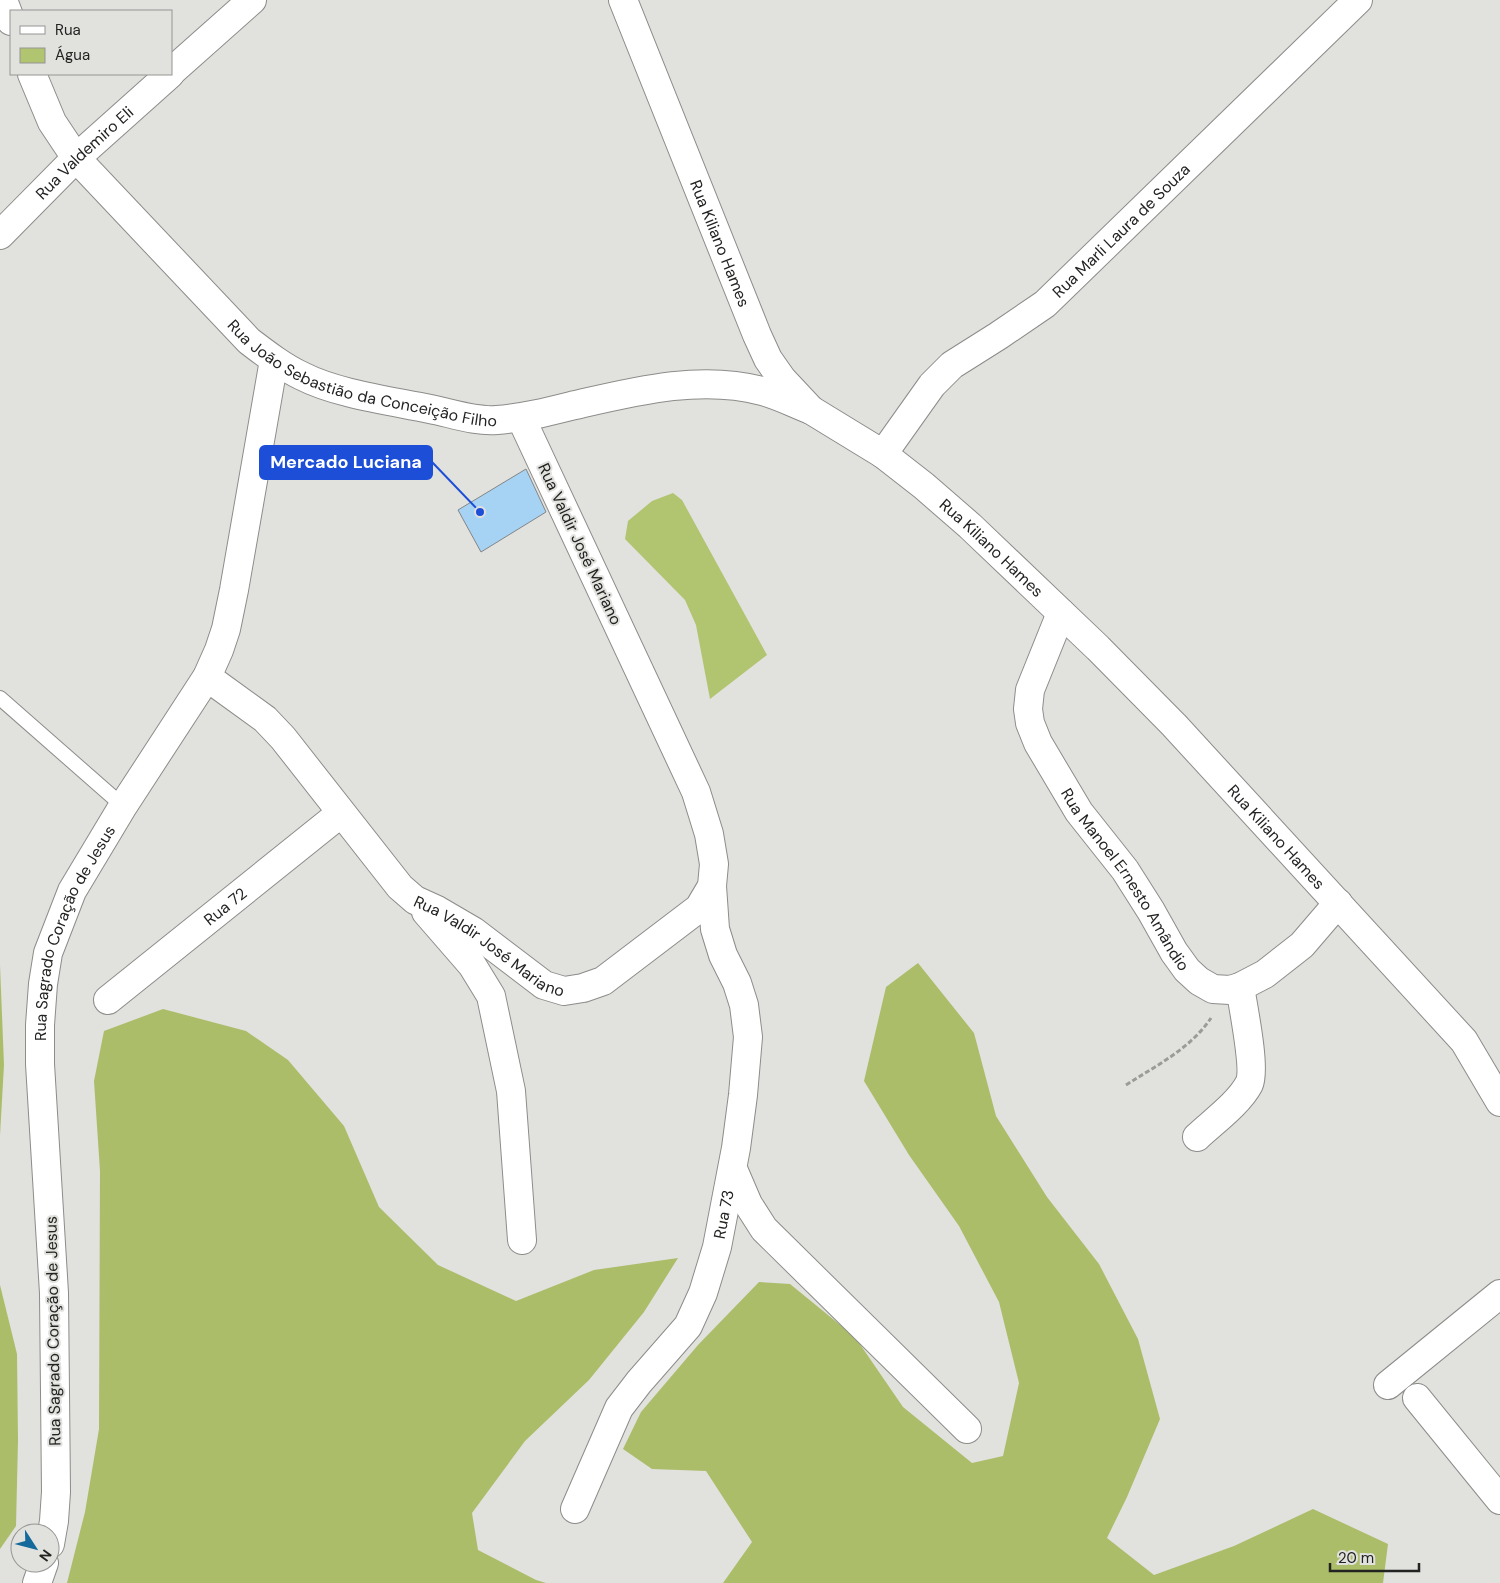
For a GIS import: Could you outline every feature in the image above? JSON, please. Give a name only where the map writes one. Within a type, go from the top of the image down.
[{"type":"street","points":[[3,0],[10,18]]},
{"type":"street","name":"Rua Valdemiro Eli","points":[[172,71],[252,0]]},
{"type":"street","name":"Rua Kiliano Hames","points":[[623,0],[757,335],[768,359],[782,379],[811,410],[883,454],[970,526],[1061,612],[1174,724],[1464,1040],[1500,1102]]},
{"type":"street","name":"Rua Marli Laura de Souza","points":[[883,454],[932,385],[952,365],[1045,304],[1358,0]]},
{"type":"street","name":"Rua João Sebastião da Conceição Filho","points":[[32,75],[52,122],[76,158],[249,342],[274,360],[304,377],[336,388],[471,418],[494,420],[521,418],[661,387],[700,385],[728,386],[762,391],[811,410]]},
{"type":"street","name":"Rua Valdemiro Eli","points":[[0,235],[76,158],[168,75]]},
{"type":"street","name":"Rua Sagrado Coração de Jesus","points":[[54,1523],[56,1492],[54,1293],[40,1064],[43,984],[48,953],[72,891],[123,806],[207,677],[226,629],[274,360]]},
{"type":"street","name":"Rua Valdir José Mariano","points":[[207,677],[266,719],[400,887],[415,900],[437,910],[473,931],[544,985],[564,991],[583,988],[603,981],[699,908],[712,886],[714,864],[709,834],[696,792],[521,418]]},
{"type":"street","name":"Rua Manoel Ernesto Amândio","points":[[1061,612],[1030,690],[1028,708],[1030,724],[1038,743],[1079,812],[1125,870],[1151,910],[1174,952],[1187,970],[1199,981],[1213,989],[1235,989]]},
{"type":"street","name":"Rua 72","points":[[108,1000],[341,813]]},
{"type":"street","name":"Rua 73","points":[[575,1510],[619,1408],[688,1326],[703,1293],[716,1247],[733,1169],[743,1095],[748,1037],[744,1005],[738,983],[723,955],[715,929],[712,886]]},
{"type":"street","points":[[415,900],[472,965],[490,996],[511,1092],[522,1240]]},
{"type":"street","points":[[1198,1137],[1240,1097],[1250,1082],[1252,1066],[1235,989],[1265,974],[1302,945],[1338,903]]},
{"type":"street","name":"Rua Kiliano Hames","points":[[1464,1040],[1500,1059]]},
{"type":"street","points":[[733,1169],[748,1204],[764,1230],[967,1429]]},
{"type":"street","points":[[1388,1385],[1500,1294]]},
{"type":"street","points":[[1417,1398],[1500,1500]]},
{"type":"lane","points":[[0,698],[123,806]]},
{"type":"path","points":[[1126,1084],[1177,1053],[1195,1038],[1235,989]]},
{"type":"shaded area","points":[[918,963],[974,1033],[996,1116],[1047,1197],[1099,1264],[1138,1339],[1160,1419],[1127,1497],[1107,1538],[1154,1575],[1234,1546],[1313,1509],[1388,1544],[1383,1583],[723,1583],[752,1542],[706,1471],[652,1469],[623,1449],[641,1412],[698,1345],[759,1282],[790,1284],[855,1337],[903,1407],[972,1463],[1003,1456],[1019,1383],[999,1302],[959,1226],[909,1155],[864,1081],[886,987]]},
{"type":"shaded area","points":[[0,965],[4,1065],[0,1135]]},
{"type":"shaded area","points":[[163,1009],[246,1031],[288,1060],[344,1126],[379,1207],[438,1265],[516,1301],[594,1270],[678,1258],[644,1312],[589,1380],[525,1441],[472,1513],[478,1550],[536,1580],[546,1583],[67,1583],[85,1512],[99,1429],[100,1171],[94,1081],[104,1031]]},
{"type":"shaded area","points":[[0,1285],[17,1354],[18,1440],[16,1523],[10,1523],[10,1535],[0,1549]]},
{"type":"water","points":[[673,493],[682,500],[767,655],[710,699],[696,625],[685,600],[625,539],[628,521],[652,501]]},
{"type":"building","points":[[526,469],[546,512],[481,552],[458,510]]},
{"type":"place","name":"Mercado Luciana","points":[[480,512]]}]
